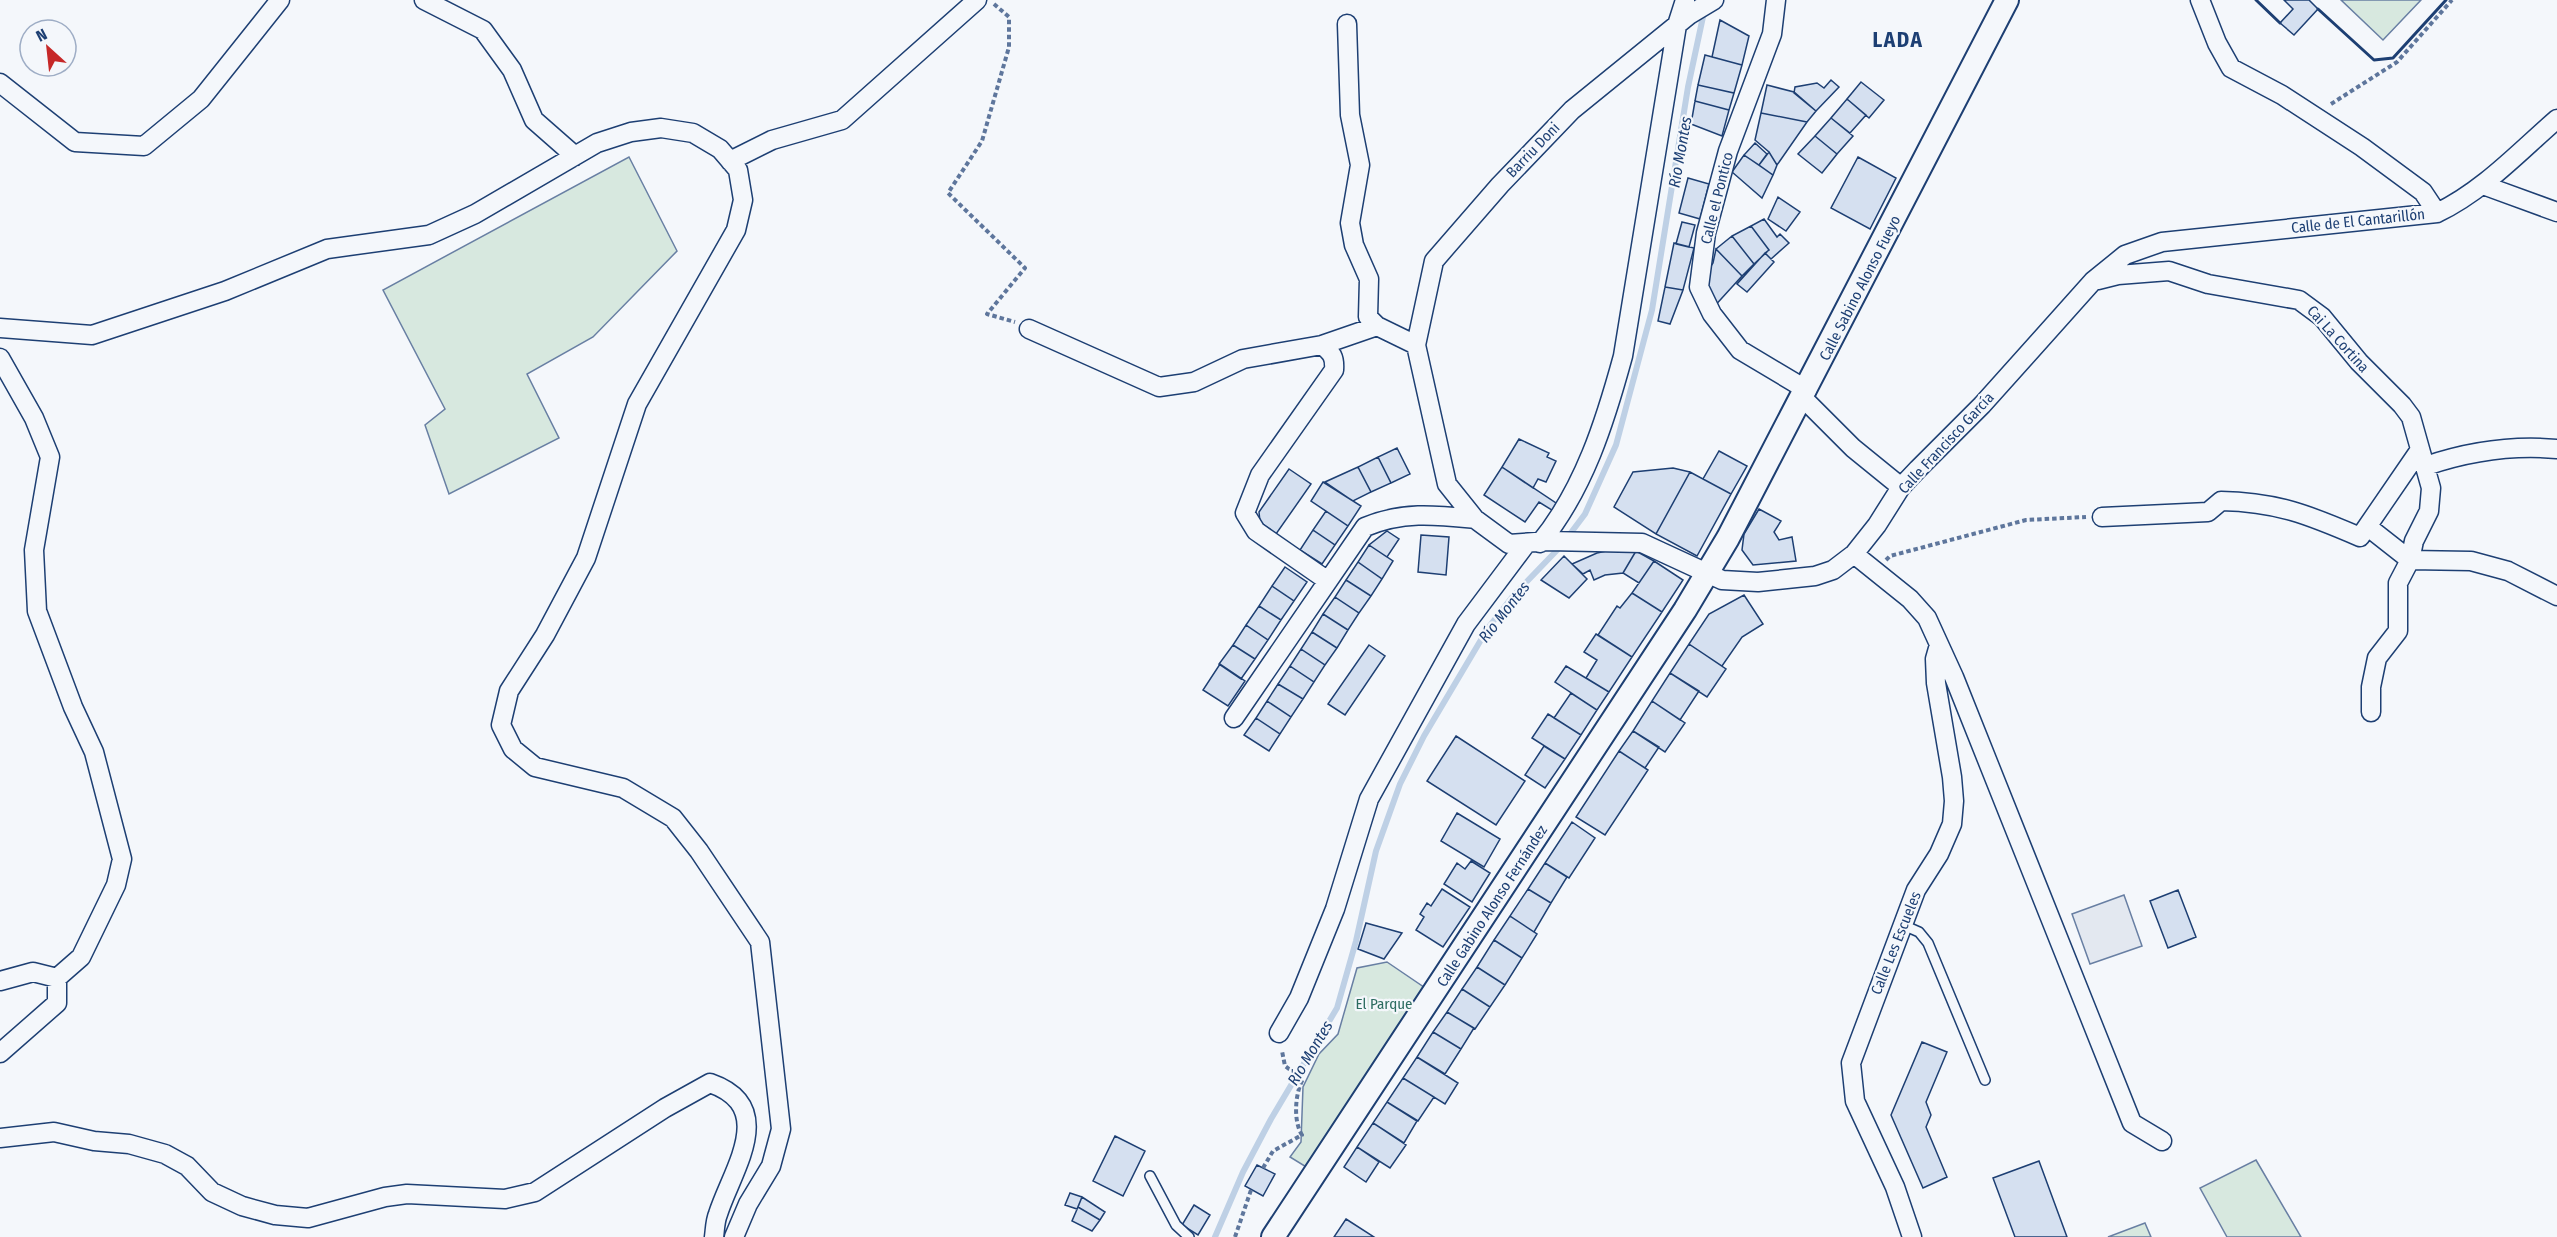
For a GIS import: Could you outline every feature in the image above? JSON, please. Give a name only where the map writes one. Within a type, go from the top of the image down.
[{"type":"street","points":[[0,82],[75,142],[144,146],[201,99],[280,0]]},
{"type":"street","points":[[424,0],[483,30],[512,70],[534,120],[575,156]]},
{"type":"street","points":[[730,161],[772,140],[842,120],[977,0]]},
{"type":"street","name":"Barriu Doni","points":[[1707,573],[1642,543],[1509,544],[1475,519],[1447,484],[1416,345],[1434,261],[1500,185],[1572,110],[1684,13],[1714,0]]},
{"type":"street","name":"Calle el Pontico","points":[[1776,0],[1772,34],[1728,150],[1706,233],[1699,287],[1712,314],[1740,350],[1805,394],[1853,448],[1901,487]]},
{"type":"street","name":"Calle Sabino Alonso Fueyo","points":[[1707,573],[1805,394],[2007,0]]},
{"type":"street","points":[[2200,0],[2231,68],[2282,95],[2411,182],[2423,192],[2437,213]]},
{"type":"street","points":[[1279,1033],[1299,998],[1335,909],[1369,799],[1466,624],[1560,519],[1584,471],[1609,406],[1623,356],[1684,13]]},
{"type":"street","points":[[1347,24],[1350,115],[1360,165],[1350,223],[1354,245],[1369,279],[1368,317],[1377,326],[1416,345]]},
{"type":"street","name":"Calle de El Cantarillón","points":[[2162,242],[2437,213],[2461,201],[2483,185],[2557,119]]},
{"type":"street","points":[[0,328],[92,335],[274,273],[327,249],[429,235],[475,214],[597,143],[631,132],[661,128],[693,134],[720,149],[738,170],[743,200],[735,231],[636,404],[586,558],[545,635],[509,691],[501,725],[513,749],[535,767],[623,788],[673,818],[699,851],[760,942],[781,1129],[771,1166],[748,1203],[734,1237]]},
{"type":"street","points":[[2483,185],[2557,212]]},
{"type":"street","name":"Calle Francisco García","points":[[1707,573],[1722,580],[1758,582],[1815,576],[1833,570],[1854,554],[1877,525],[1901,487],[1982,405],[2093,281],[2125,255],[2162,242]]},
{"type":"street","name":"Cai La Cortina","points":[[2093,281],[2118,275],[2169,271],[2208,284],[2299,300],[2322,317],[2359,362],[2411,417],[2431,488],[2429,511],[2414,541],[2410,560],[2398,583],[2398,631],[2377,658],[2371,687],[2371,712]]},
{"type":"street","points":[[1029,329],[1159,387],[1194,382],[1243,359],[1322,345],[1377,326]]},
{"type":"street","points":[[1322,345],[1331,352],[1334,370],[1260,475],[1245,513],[1256,531],[1328,581]]},
{"type":"street","points":[[0,358],[34,418],[50,457],[34,550],[37,611],[73,707],[94,752],[122,859],[116,885],[81,957],[57,978],[57,1004],[0,1053]]},
{"type":"street","points":[[2102,517],[2208,512],[2221,501],[2242,502],[2275,505],[2360,537],[2422,459],[2446,459],[2514,448],[2557,449]]},
{"type":"street","points":[[1234,718],[1365,526],[1398,517],[1430,515],[1475,519]]},
{"type":"street","points":[[2368,527],[2410,560],[2471,561],[2508,571],[2557,596]]},
{"type":"street","points":[[1854,554],[1910,599],[1927,618],[2132,1123],[2162,1141]]},
{"type":"street","name":"Calle Gabino Alonso Fernández","points":[[1273,1237],[1499,895],[1707,573]]},
{"type":"street","name":"Calle Les Escueles","points":[[1912,1237],[1895,1187],[1855,1101],[1851,1063],[1916,890],[1939,854],[1952,824],[1954,801],[1952,777],[1936,683],[1935,659],[1939,645]]},
{"type":"street","points":[[0,981],[33,972],[57,978]]},
{"type":"street","points":[[0,1138],[54,1132],[94,1141],[129,1143],[165,1154],[187,1166],[212,1192],[242,1206],[275,1215],[308,1218],[385,1197],[407,1194],[505,1199],[535,1192],[674,1102],[710,1083],[726,1089],[741,1105],[747,1132],[741,1162],[717,1215],[714,1237]]},
{"type":"lane","points":[[1903,925],[1919,932],[1928,943],[1985,1080]]},
{"type":"lane","points":[[1150,1176],[1176,1225],[1190,1237]]},
{"type":"path","points":[[989,0],[1009,17],[1009,47],[982,141],[948,193],[1025,268],[987,314],[1008,319],[1029,329]]},
{"type":"path","points":[[2318,118],[2326,108],[2397,62],[2452,0]]},
{"type":"path","points":[[1875,571],[1890,556],[1983,530],[2026,520],[2102,517]]},
{"type":"path","points":[[1263,1168],[1273,1151],[1302,1135],[1297,1127],[1298,1087],[1303,1078],[1285,1066]]},
{"type":"path","points":[[1235,1237],[1251,1190]]},
{"type":"green space","points":[[2341,0],[2421,0],[2383,40]]},
{"type":"green space","points":[[629,157],[677,251],[593,337],[527,374],[559,438],[449,494],[425,425],[445,409],[383,290]]},
{"type":"green space","name":"El Parque","points":[[1387,962],[1434,994],[1316,1173],[1290,1157],[1301,1142],[1303,1087],[1319,1054],[1338,1034],[1357,968]]},
{"type":"green space","points":[[2256,1160],[2301,1237],[2227,1237],[2200,1188]]},
{"type":"green space","points":[[2145,1223],[2151,1237],[2108,1237]]},
{"type":"shaded area","points":[[2124,895],[2142,946],[2090,964],[2072,914]]},
{"type":"building","points":[[2284,0],[2309,0],[2318,9],[2294,35],[2280,23],[2293,9]]},
{"type":"building","points":[[1720,20],[1749,36],[1742,65],[1712,57]]},
{"type":"building","points":[[1705,55],[1742,65],[1734,93],[1698,85]]},
{"type":"building","points":[[1831,80],[1839,87],[1816,111],[1794,93],[1795,87],[1817,83],[1824,88]]},
{"type":"building","points":[[1861,82],[1884,100],[1869,118],[1847,99]]},
{"type":"building","points":[[1698,85],[1734,93],[1729,110],[1695,101]]},
{"type":"building","points":[[1767,85],[1794,92],[1816,111],[1807,122],[1761,113]]},
{"type":"building","points":[[1847,99],[1866,115],[1850,133],[1831,118]]},
{"type":"building","points":[[1695,101],[1729,110],[1722,136],[1691,124]]},
{"type":"building","points":[[1761,113],[1807,122],[1777,165],[1769,152],[1755,140]]},
{"type":"building","points":[[1831,118],[1853,136],[1837,154],[1815,136]]},
{"type":"building","points":[[1815,136],[1837,154],[1822,173],[1798,154]]},
{"type":"building","points":[[1755,143],[1767,154],[1759,165],[1744,155]]},
{"type":"building","points":[[1769,152],[1777,165],[1773,175],[1759,165]]},
{"type":"building","points":[[1744,155],[1773,175],[1762,198],[1732,172]]},
{"type":"building","points":[[1858,157],[1896,178],[1870,229],[1831,208]]},
{"type":"building","points":[[1688,178],[1709,184],[1700,219],[1679,213]]},
{"type":"building","points":[[1778,197],[1800,212],[1786,231],[1768,219]]},
{"type":"building","points":[[1764,219],[1777,237],[1780,234],[1789,243],[1771,259],[1765,253],[1769,250],[1751,226]]},
{"type":"building","points":[[1682,222],[1695,225],[1689,247],[1676,244]]},
{"type":"building","points":[[1751,226],[1769,250],[1754,264],[1732,236]]},
{"type":"building","points":[[1732,236],[1754,264],[1742,276],[1716,249]]},
{"type":"building","points":[[1674,243],[1694,248],[1683,290],[1665,287]]},
{"type":"building","points":[[1716,249],[1742,276],[1711,310],[1707,272],[1713,263]]},
{"type":"building","points":[[1765,253],[1774,262],[1747,292],[1737,284]]},
{"type":"building","points":[[1665,287],[1683,290],[1670,324],[1658,321]]},
{"type":"building","points":[[1519,439],[1549,453],[1547,457],[1556,461],[1546,482],[1538,479],[1533,488],[1502,467]]},
{"type":"building","points":[[1397,448],[1410,474],[1391,483],[1378,457]]},
{"type":"building","points":[[1719,451],[1747,466],[1731,494],[1703,479]]},
{"type":"building","points":[[1378,457],[1391,483],[1371,492],[1358,467]]},
{"type":"building","points":[[1358,467],[1371,492],[1353,501],[1325,482]]},
{"type":"building","points":[[1502,467],[1559,505],[1555,512],[1539,502],[1525,522],[1484,495]]},
{"type":"building","points":[[1673,468],[1690,472],[1656,534],[1614,507],[1633,472]]},
{"type":"building","points":[[1289,469],[1311,484],[1276,534],[1260,522],[1259,512]]},
{"type":"building","points":[[1690,472],[1731,494],[1697,556],[1656,534]]},
{"type":"building","points":[[1323,482],[1361,506],[1348,526],[1311,501]]},
{"type":"building","points":[[1759,509],[1781,521],[1774,532],[1779,540],[1792,537],[1796,561],[1753,565],[1742,550],[1744,534]]},
{"type":"building","points":[[1326,511],[1348,526],[1335,545],[1313,530]]},
{"type":"building","points":[[1313,530],[1335,545],[1322,564],[1300,550]]},
{"type":"building","points":[[1387,531],[1399,539],[1387,557],[1369,545]]},
{"type":"building","points":[[1421,535],[1449,537],[1446,575],[1418,572]]},
{"type":"building","points":[[1369,545],[1393,561],[1382,579],[1358,562]]},
{"type":"building","points":[[1616,549],[1636,551],[1623,573],[1605,575],[1594,580],[1590,570],[1583,574],[1572,564],[1597,553]]},
{"type":"building","points":[[1636,551],[1654,561],[1639,583],[1623,573]]},
{"type":"building","points":[[1564,556],[1587,579],[1569,598],[1541,580]]},
{"type":"building","points":[[1654,561],[1683,580],[1662,612],[1632,593]]},
{"type":"building","points":[[1358,562],[1382,579],[1371,596],[1346,580]]},
{"type":"building","points":[[1285,567],[1307,582],[1294,601],[1272,586]]},
{"type":"building","points":[[1346,580],[1371,596],[1359,613],[1335,597]]},
{"type":"building","points":[[1272,586],[1294,601],[1281,620],[1259,606]]},
{"type":"building","points":[[1632,593],[1662,612],[1632,657],[1598,635],[1617,606],[1620,608]]},
{"type":"building","points":[[1744,595],[1763,624],[1742,637],[1722,666],[1689,644],[1709,614]]},
{"type":"building","points":[[1335,597],[1359,613],[1348,630],[1323,614]]},
{"type":"building","points":[[1259,606],[1281,620],[1268,640],[1246,625]]},
{"type":"building","points":[[1323,614],[1348,630],[1337,648],[1312,632]]},
{"type":"building","points":[[1246,625],[1268,640],[1255,659],[1233,645]]},
{"type":"building","points":[[1312,632],[1337,648],[1325,665],[1301,649]]},
{"type":"building","points":[[1596,634],[1632,657],[1609,692],[1586,678],[1597,660],[1584,652]]},
{"type":"building","points":[[1689,644],[1726,669],[1707,697],[1670,673]]},
{"type":"building","points":[[1233,645],[1255,659],[1241,679],[1219,664]]},
{"type":"building","points":[[1369,645],[1385,656],[1345,715],[1328,704]]},
{"type":"building","points":[[1301,649],[1325,665],[1314,682],[1290,666]]},
{"type":"building","points":[[1220,664],[1245,681],[1228,706],[1203,690]]},
{"type":"building","points":[[1290,666],[1314,682],[1303,699],[1278,684]]},
{"type":"building","points":[[1566,666],[1609,692],[1597,710],[1555,682]]},
{"type":"building","points":[[1670,673],[1699,691],[1680,720],[1652,701]]},
{"type":"building","points":[[1278,684],[1303,699],[1291,717],[1267,701]]},
{"type":"building","points":[[1571,693],[1597,710],[1581,735],[1554,718]]},
{"type":"building","points":[[1267,701],[1291,717],[1280,734],[1256,718]]},
{"type":"building","points":[[1652,701],[1685,723],[1665,752],[1633,731]]},
{"type":"building","points":[[1548,714],[1581,735],[1565,759],[1532,738]]},
{"type":"building","points":[[1256,718],[1280,734],[1269,751],[1244,735]]},
{"type":"building","points":[[1633,731],[1659,747],[1645,768],[1619,751]]},
{"type":"building","points":[[1456,736],[1525,781],[1496,825],[1427,781]]},
{"type":"building","points":[[1544,746],[1565,759],[1545,788],[1525,775]]},
{"type":"building","points":[[1619,751],[1648,770],[1605,835],[1576,817]]},
{"type":"building","points":[[1457,813],[1500,839],[1484,867],[1441,841]]},
{"type":"building","points":[[1572,822],[1595,838],[1569,878],[1545,863]]},
{"type":"building","points":[[1471,861],[1490,873],[1472,902],[1444,884],[1457,863],[1465,869]]},
{"type":"building","points":[[1545,863],[1567,877],[1551,903],[1528,889]]},
{"type":"building","points":[[1442,889],[1470,907],[1443,947],[1416,930],[1424,917],[1420,914],[1427,903],[1431,906]]},
{"type":"building","points":[[1528,889],[1551,903],[1534,932],[1510,916]]},
{"type":"building","points":[[2178,890],[2196,937],[2168,948],[2150,901]]},
{"type":"building","points":[[1510,916],[1537,934],[1522,958],[1494,940]]},
{"type":"building","points":[[1366,923],[1402,933],[1384,959],[1358,949]]},
{"type":"building","points":[[1494,940],[1522,958],[1505,985],[1477,967]]},
{"type":"building","points":[[1477,967],[1505,985],[1490,1007],[1462,989]]},
{"type":"building","points":[[1462,989],[1490,1007],[1475,1029],[1447,1012]]},
{"type":"building","points":[[1447,1012],[1474,1028],[1461,1049],[1433,1032]]},
{"type":"building","points":[[1433,1032],[1461,1049],[1445,1074],[1417,1057]]},
{"type":"building","points":[[1922,1042],[1947,1052],[1926,1102],[1931,1115],[1926,1127],[1947,1177],[1923,1188],[1891,1115]]},
{"type":"building","points":[[1417,1057],[1458,1083],[1445,1104],[1403,1078]]},
{"type":"building","points":[[1403,1078],[1434,1097],[1418,1121],[1387,1102]]},
{"type":"building","points":[[1387,1102],[1417,1121],[1404,1143],[1373,1123]]},
{"type":"building","points":[[1373,1123],[1406,1145],[1390,1168],[1357,1147]]},
{"type":"building","points":[[1115,1136],[1145,1151],[1123,1196],[1093,1181]]},
{"type":"building","points":[[1357,1147],[1379,1162],[1366,1182],[1344,1167]]},
{"type":"building","points":[[2039,1161],[2067,1237],[2015,1237],[1993,1178]]},
{"type":"building","points":[[1257,1165],[1275,1174],[1263,1196],[1245,1186]]},
{"type":"building","points":[[1070,1193],[1082,1197],[1077,1209],[1065,1205]]},
{"type":"building","points":[[1082,1197],[1105,1212],[1100,1220],[1078,1207]]},
{"type":"building","points":[[1194,1205],[1210,1215],[1198,1235],[1182,1225]]},
{"type":"building","points":[[1078,1207],[1100,1220],[1092,1231],[1072,1221]]},
{"type":"building","points":[[1346,1219],[1374,1237],[1334,1237]]},
{"type":"waterway","name":"Río Montes","points":[[1567,538],[1585,514],[1616,445],[1652,310],[1688,87],[1704,12]]},
{"type":"waterway","name":"Río Montes","points":[[1215,1237],[1243,1172],[1271,1119],[1337,1008],[1356,941],[1376,851],[1400,784],[1424,736],[1488,628],[1513,596],[1561,546]]},
{"type":"wall","points":[[2256,0],[2280,23]]},
{"type":"wall","points":[[2318,9],[2374,60],[2393,58],[2446,0]]},
{"type":"district","name":"LADA","points":[[1898,40]]}]
